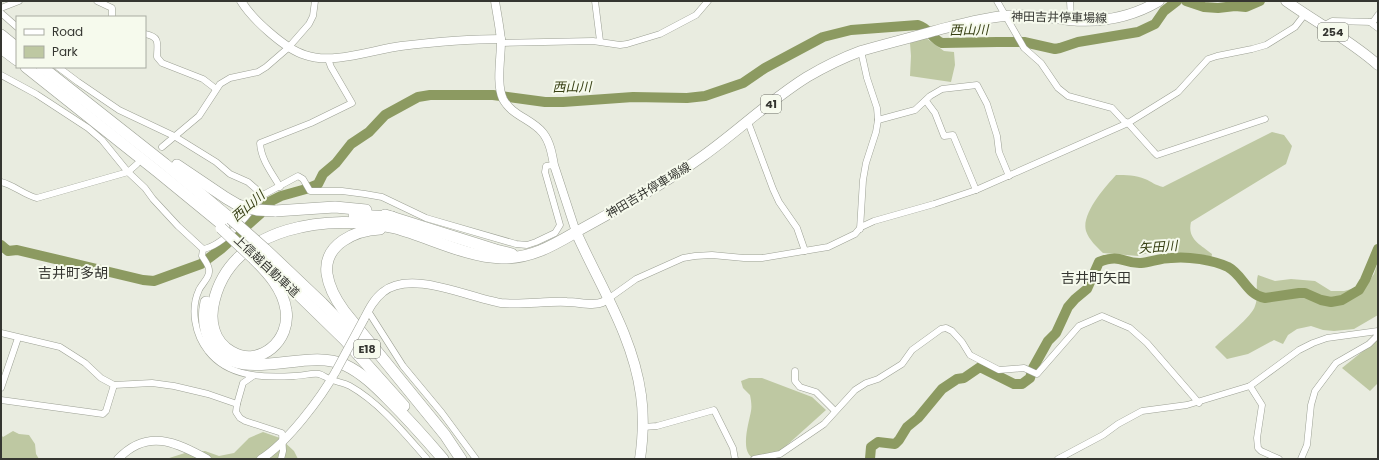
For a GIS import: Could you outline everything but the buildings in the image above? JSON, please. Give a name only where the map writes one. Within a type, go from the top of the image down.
[{"type":"highway","points":[[1,35],[16,47]]},
{"type":"highway","points":[[1,48],[16,59]]},
{"type":"highway","name":"上信越自動車道","points":[[27,68],[225,224],[259,254],[350,345],[404,406],[447,459]]},
{"type":"highway","name":"上信越自動車道","points":[[43,68],[165,164],[225,224]]},
{"type":"highway","points":[[88,103],[207,186],[238,205],[257,210],[275,211],[335,207],[361,209],[392,217],[496,250],[515,254],[531,254]]},
{"type":"highway","points":[[392,217],[346,215],[316,217],[291,221],[256,235],[247,241],[230,257],[217,275],[209,291],[205,306],[205,327],[208,337],[217,350],[228,359],[237,362],[259,365],[315,359],[330,360],[345,365],[377,388],[443,459]]},
{"type":"highway","points":[[259,254],[279,290],[287,311],[287,322],[281,339],[268,352],[259,355],[241,356],[225,347],[215,333],[212,316],[215,296],[225,275],[247,250],[280,232],[319,224],[363,223],[407,231],[430,240],[484,256],[504,258],[521,257],[551,247],[576,232]]},
{"type":"highway","points":[[407,231],[375,229],[347,238],[340,243],[330,256],[327,264],[329,283],[344,311],[445,435],[460,459]]},
{"type":"highway","name":"上信越自動車道","points":[[259,254],[322,303],[383,366],[460,459]]},
{"type":"main road","name":"神田吉井停車場線","points":[[576,232],[671,178],[704,156],[806,78],[831,64],[861,51],[975,20],[1006,16],[1036,16],[1071,20],[1096,20],[1120,17],[1142,10],[1159,1]]},
{"type":"main road","name":"254","points":[[1286,1],[1323,26],[1346,39],[1378,65]]},
{"type":"main road","points":[[576,232],[608,299],[634,360],[641,397],[643,427],[640,459]]},
{"type":"street","points":[[1,8],[19,1]]},
{"type":"street","points":[[97,1],[112,8],[112,16]]},
{"type":"street","points":[[241,1],[262,26],[288,48],[305,56],[328,59],[400,46],[476,39],[501,41],[600,41],[620,45],[627,44],[660,34],[696,15],[708,1]]},
{"type":"street","points":[[162,147],[199,116],[216,89],[224,80],[258,72],[288,48],[309,24],[313,16],[315,1]]},
{"type":"street","points":[[495,1],[501,41],[502,95],[508,106],[515,113],[537,127],[543,133],[552,154],[554,165],[576,232]]},
{"type":"street","points":[[595,1],[600,41]]},
{"type":"street","points":[[998,1],[1024,48],[1041,63],[1058,88],[1068,96],[1112,108],[1158,155],[1265,119]]},
{"type":"street","points":[[1070,1],[1071,20]]},
{"type":"street","points":[[1,13],[16,26]]},
{"type":"street","points":[[261,459],[268,455],[303,418],[331,380],[374,300],[384,291],[393,286],[410,283],[438,286],[500,302],[568,302],[602,304],[636,279],[683,258],[712,255],[762,258],[828,247],[855,234],[860,229],[874,221],[976,190],[1128,123],[1178,92],[1208,59],[1266,45],[1295,27],[1305,14]]},
{"type":"street","points":[[1323,26],[1332,21],[1373,22],[1378,15]]},
{"type":"street","points":[[1370,22],[1378,28]]},
{"type":"street","points":[[146,34],[155,37],[157,40],[157,58],[162,63],[203,80],[216,89]]},
{"type":"street","points":[[860,229],[863,180],[866,163],[876,132],[878,120],[877,108],[867,78],[861,51]]},
{"type":"street","points":[[280,187],[264,160],[260,151],[260,143],[310,123],[352,103],[328,59]]},
{"type":"street","points":[[59,68],[119,110],[174,136],[216,162],[230,174],[248,182],[264,195]]},
{"type":"street","points":[[1,75],[36,94],[88,128],[102,140],[128,172],[145,188],[178,226],[203,249]]},
{"type":"street","points":[[878,120],[915,110],[930,96],[942,89],[977,85],[987,104],[997,136],[999,152],[1009,176]]},
{"type":"street","points":[[926,100],[935,112],[944,136],[953,134],[976,190]]},
{"type":"street","points":[[748,122],[773,189],[779,202],[797,228],[805,251]]},
{"type":"street","points":[[1,182],[6,183],[29,197],[37,198],[128,172],[137,164]]},
{"type":"street","points":[[203,249],[210,248],[222,240],[244,220],[264,195],[298,176],[303,179],[310,191],[342,191],[382,198],[426,218],[516,244],[527,245],[554,233],[560,226],[545,172],[546,166],[554,165]]},
{"type":"street","points":[[203,249],[202,256],[210,273],[198,291],[195,305],[195,320],[198,336],[217,362],[235,371],[253,376],[319,374],[331,380],[348,385],[364,395],[397,425],[427,459]]},
{"type":"street","points":[[368,311],[403,366],[442,413],[476,459]]},
{"type":"street","points":[[754,459],[780,454],[824,424],[855,390],[866,383],[878,379],[902,364],[912,350],[941,329],[946,328],[952,331],[962,342],[970,355],[999,370],[1024,368],[1037,374],[1079,326],[1102,316],[1130,328],[1147,343],[1199,402]]},
{"type":"street","points":[[1058,459],[1103,435],[1118,424],[1142,411],[1187,405],[1250,386],[1299,350],[1313,343],[1327,338],[1378,332]]},
{"type":"street","points":[[1301,459],[1307,445],[1311,405],[1315,391],[1336,363],[1369,344],[1376,337],[1378,332]]},
{"type":"street","points":[[1,333],[60,347],[85,363],[101,378],[114,385],[152,383],[174,386],[208,394],[237,404]]},
{"type":"street","points":[[1,388],[18,338]]},
{"type":"street","points":[[795,371],[796,381],[800,387],[816,392],[836,411]]},
{"type":"street","points":[[253,376],[243,383],[236,412],[240,418],[282,433],[283,452],[281,459]]},
{"type":"street","points":[[1,400],[103,414],[106,411],[114,385]]},
{"type":"street","points":[[1250,386],[1262,405],[1257,438],[1258,448],[1261,451],[1279,459]]},
{"type":"street","points":[[643,427],[657,426],[714,410],[733,448],[735,459]]},
{"type":"street","points":[[118,459],[128,450],[139,444],[150,441],[170,442],[183,446],[207,459]]},
{"type":"green space","points":[[926,38],[944,51],[954,52],[955,65],[951,82],[910,76],[910,43]]},
{"type":"green space","points":[[1272,132],[1284,135],[1292,146],[1286,164],[1191,222],[1190,228],[1193,237],[1199,244],[1212,254],[1211,260],[1206,264],[1196,262],[1184,254],[1170,251],[1158,250],[1138,256],[1103,253],[1089,237],[1085,224],[1090,209],[1106,186],[1116,175],[1138,177],[1163,187]]},
{"type":"green space","points":[[1378,262],[1378,315],[1354,329],[1334,331],[1323,330],[1311,326],[1297,329],[1288,335],[1283,344],[1274,340],[1248,354],[1227,359],[1215,347],[1253,311],[1257,298],[1258,275],[1275,281],[1291,279],[1315,281],[1331,291],[1344,291],[1366,285],[1374,274]]},
{"type":"green space","points":[[1378,339],[1378,383],[1370,391],[1342,368]]},
{"type":"green space","points":[[749,378],[762,378],[812,397],[826,410],[776,455],[766,459],[752,457],[748,453],[746,447],[751,401],[750,395],[743,388],[741,381]]},
{"type":"green space","points":[[13,431],[19,434],[29,435],[35,444],[36,454],[39,459],[1,459],[1,435],[3,437]]},
{"type":"green space","points":[[263,432],[280,438],[294,451],[298,459],[166,459],[185,453],[205,451],[219,456],[234,453],[249,438]]},
{"type":"waterway","name":"西山川","points":[[1,245],[8,251],[17,250],[143,280],[154,281],[201,264],[221,249],[260,214],[269,202],[281,196],[318,184],[323,174],[336,163],[351,144],[369,132],[385,115],[418,97],[430,95],[493,95],[545,102],[563,102],[633,97],[687,98],[705,96],[743,83],[765,68],[823,37],[851,30],[918,25],[922,26],[942,43],[1024,42],[1055,49],[1078,42],[1138,32],[1155,24],[1164,11],[1177,1]]},
{"type":"waterway","name":"西山川","points":[[1186,1],[1204,7],[1218,8],[1235,6],[1246,7],[1260,1]]},
{"type":"waterway","name":"矢田川","points":[[870,459],[871,447],[878,442],[895,444],[907,427],[918,418],[942,389],[957,379],[964,378],[980,367],[1014,384],[1022,384],[1030,378],[1033,368],[1048,341],[1056,333],[1068,307],[1087,289],[1099,262],[1112,258],[1135,263],[1167,258],[1200,259],[1215,262],[1228,267],[1238,275],[1249,289],[1265,298],[1305,293],[1321,300],[1331,302],[1342,300],[1359,290],[1365,280],[1378,249]]},
{"type":"district","name":"吉井町多胡","points":[[73,273]]},
{"type":"district","name":"吉井町矢田","points":[[1096,278]]}]
